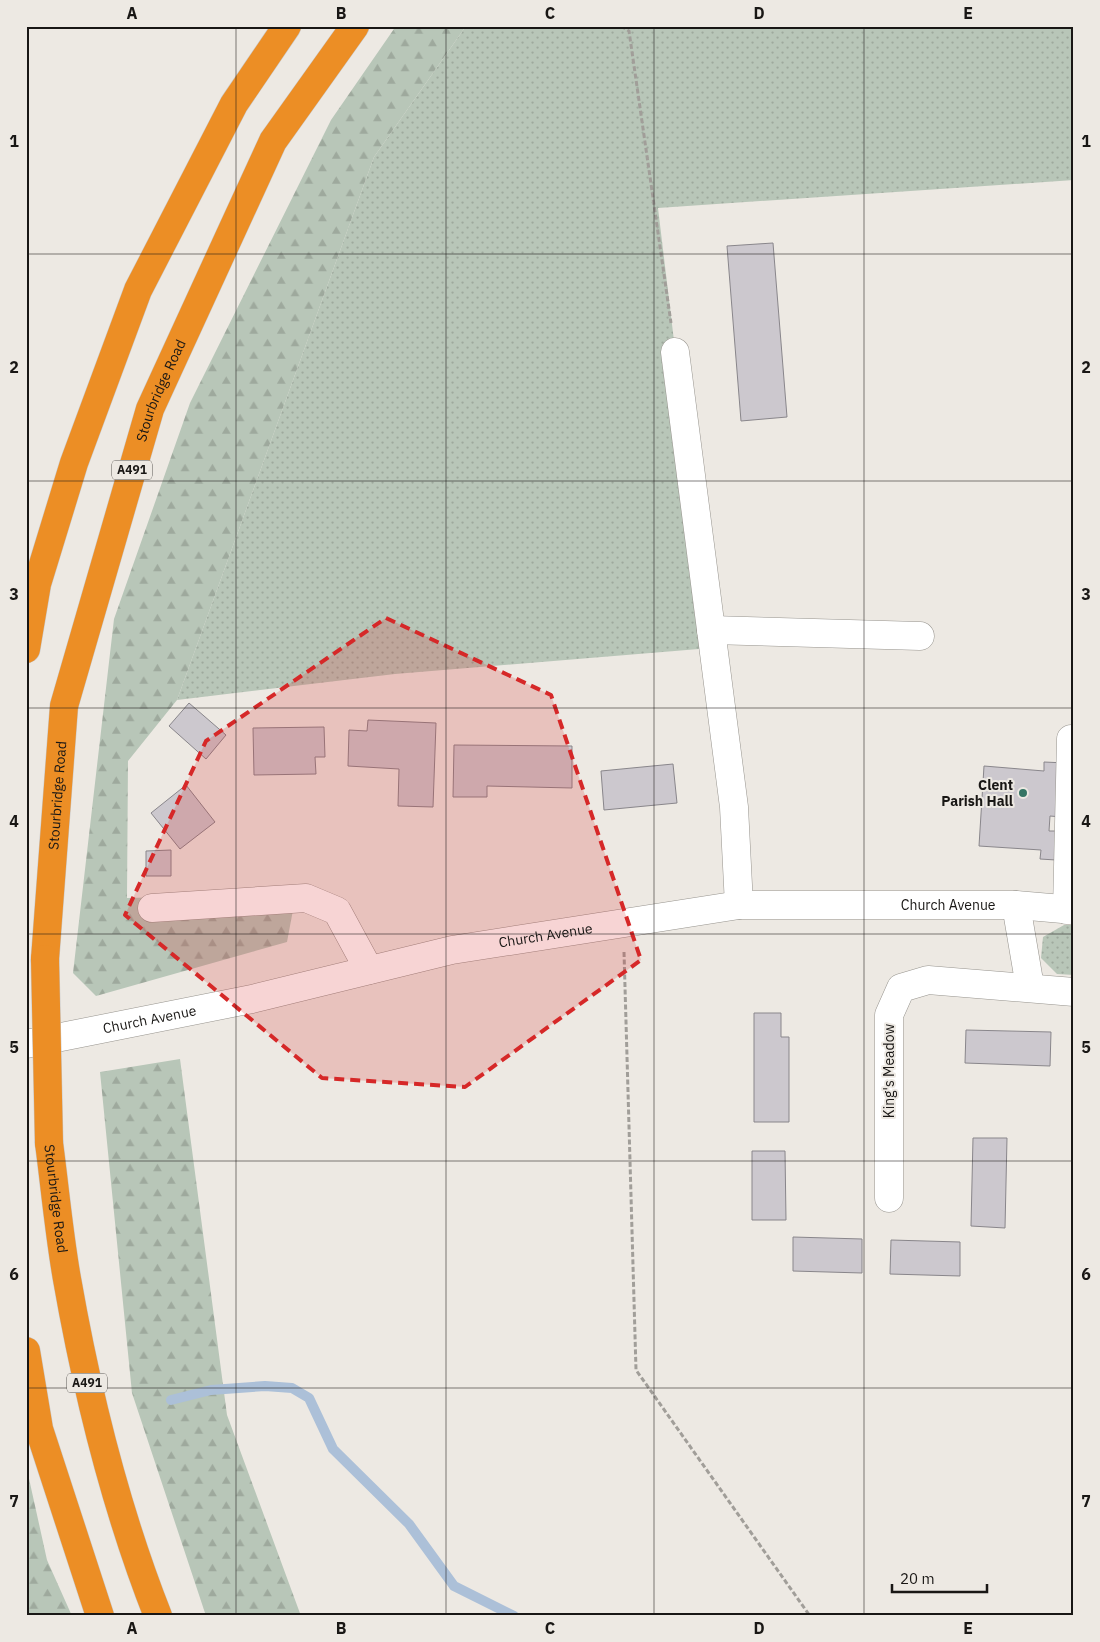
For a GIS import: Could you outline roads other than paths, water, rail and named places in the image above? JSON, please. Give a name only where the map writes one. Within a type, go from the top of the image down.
[{"type":"highway","points":[[26,649],[37,584],[71,472],[138,290],[234,104],[287,26]]},
{"type":"highway","name":"Stourbridge Road","points":[[158,1616],[121,1510],[92,1406],[67,1277],[49,1143],[45,959],[64,706],[150,409],[273,141],[355,26]]},
{"type":"highway","points":[[26,1352],[39,1429],[100,1616]]},
{"type":"street","points":[[676,352],[734,807],[739,905]]},
{"type":"street","points":[[711,630],[920,636]]},
{"type":"street","points":[[1070,910],[1071,739]]},
{"type":"street","points":[[152,908],[306,898],[337,912],[369,970]]},
{"type":"street","name":"Church Avenue","points":[[26,1044],[252,998],[452,950],[739,905],[1016,905],[1070,910]]},
{"type":"street","points":[[1016,905],[1030,987]]},
{"type":"street","name":"King's Meadow","points":[[889,1198],[889,1015],[901,988],[928,980],[1074,992]]},
{"type":"waterway","points":[[171,1400],[211,1390],[265,1386],[292,1388],[309,1398],[333,1449],[409,1524],[454,1586],[514,1616]]},
{"type":"place","name":"Clent Parish Hall","points":[[1023,793]]}]
